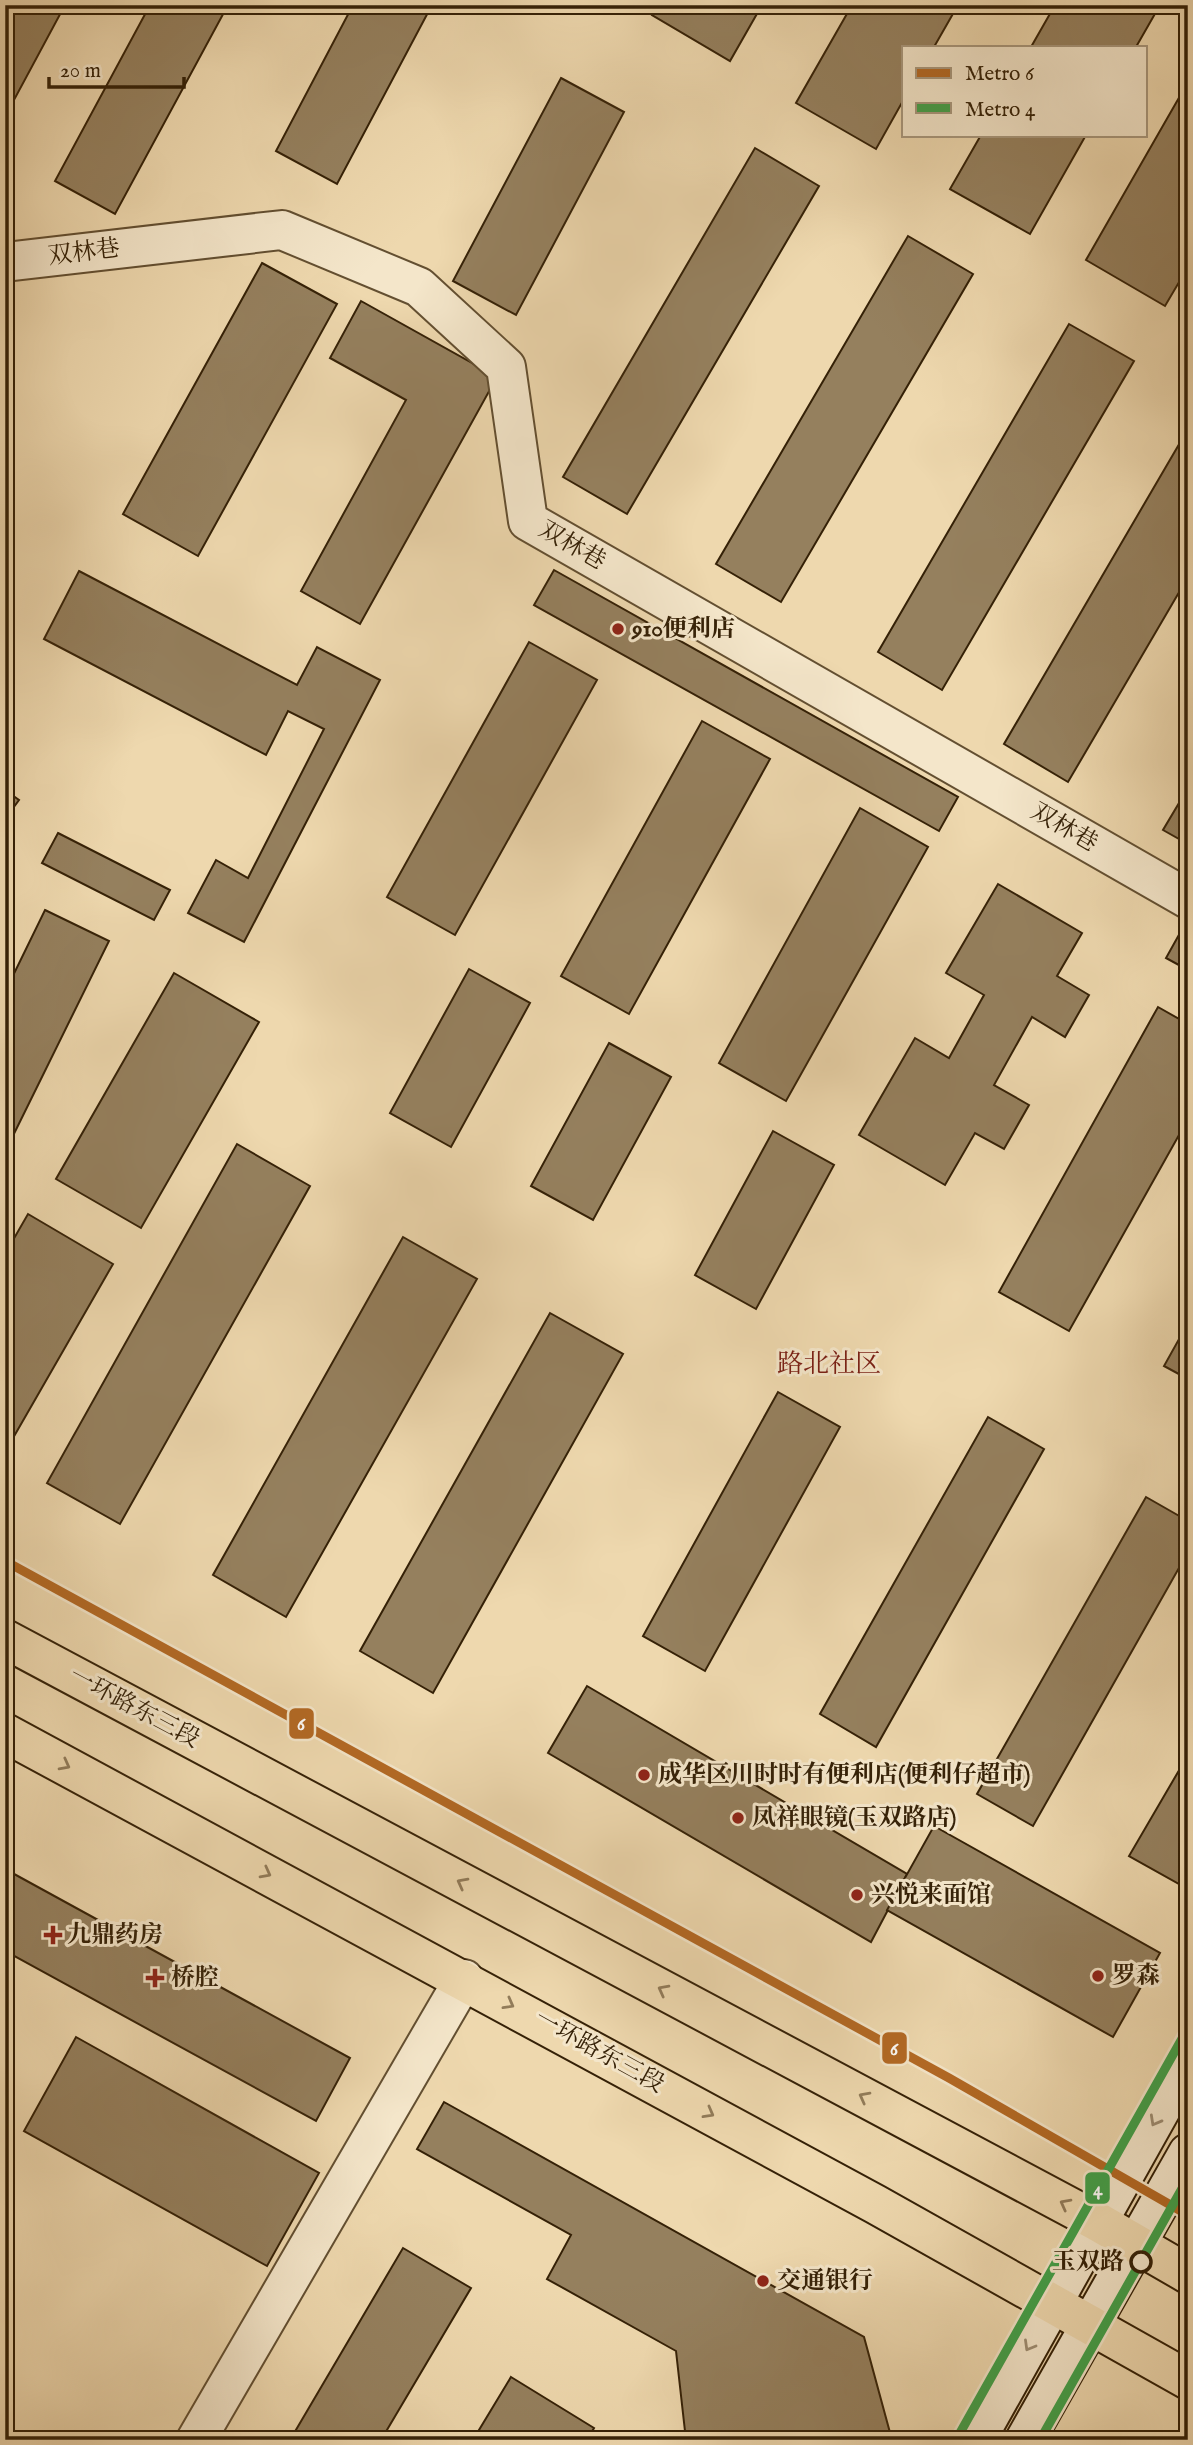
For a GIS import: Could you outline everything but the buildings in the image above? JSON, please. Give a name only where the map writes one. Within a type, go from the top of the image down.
[{"type":"main road","name":"一环路东三段","points":[[5,1639],[1098,2222],[1188,2274]]},
{"type":"main road","name":"一环路东三段","points":[[5,1733],[464,1979],[1188,2380]]},
{"type":"street","name":"双林巷","points":[[5,262],[282,230],[419,286],[506,367],[528,521],[1188,899]]},
{"type":"street","points":[[196,2440],[464,1979]]},
{"type":"street","points":[[976,2440],[1188,2061]]},
{"type":"street","points":[[1026,2440],[1188,2152]]},
{"type":"metro line","name":"6","points":[[5,1561],[949,2078],[1188,2215]]},
{"type":"metro line","name":"4","points":[[956,2440],[1188,2028]]},
{"type":"metro line","name":"4","points":[[1040,2440],[1188,2178]]},
{"type":"place","name":"910便利店","points":[[618,629]]},
{"type":"place","name":"成华区川时时有便利店(便利仔超市)","points":[[644,1775]]},
{"type":"place","name":"凤祥眼镜(玉双路店)","points":[[738,1818]]},
{"type":"place","name":"兴悦来面馆","points":[[857,1895]]},
{"type":"place","name":"九鼎药房","points":[[53,1935]]},
{"type":"place","name":"罗森","points":[[1098,1976]]},
{"type":"place","name":"桥腔","points":[[155,1978]]},
{"type":"place","name":"玉双路","points":[[1141,2262]]},
{"type":"place","name":"交通银行","points":[[763,2281]]},
{"type":"district","name":"路北社区","points":[[829,1364]]}]
